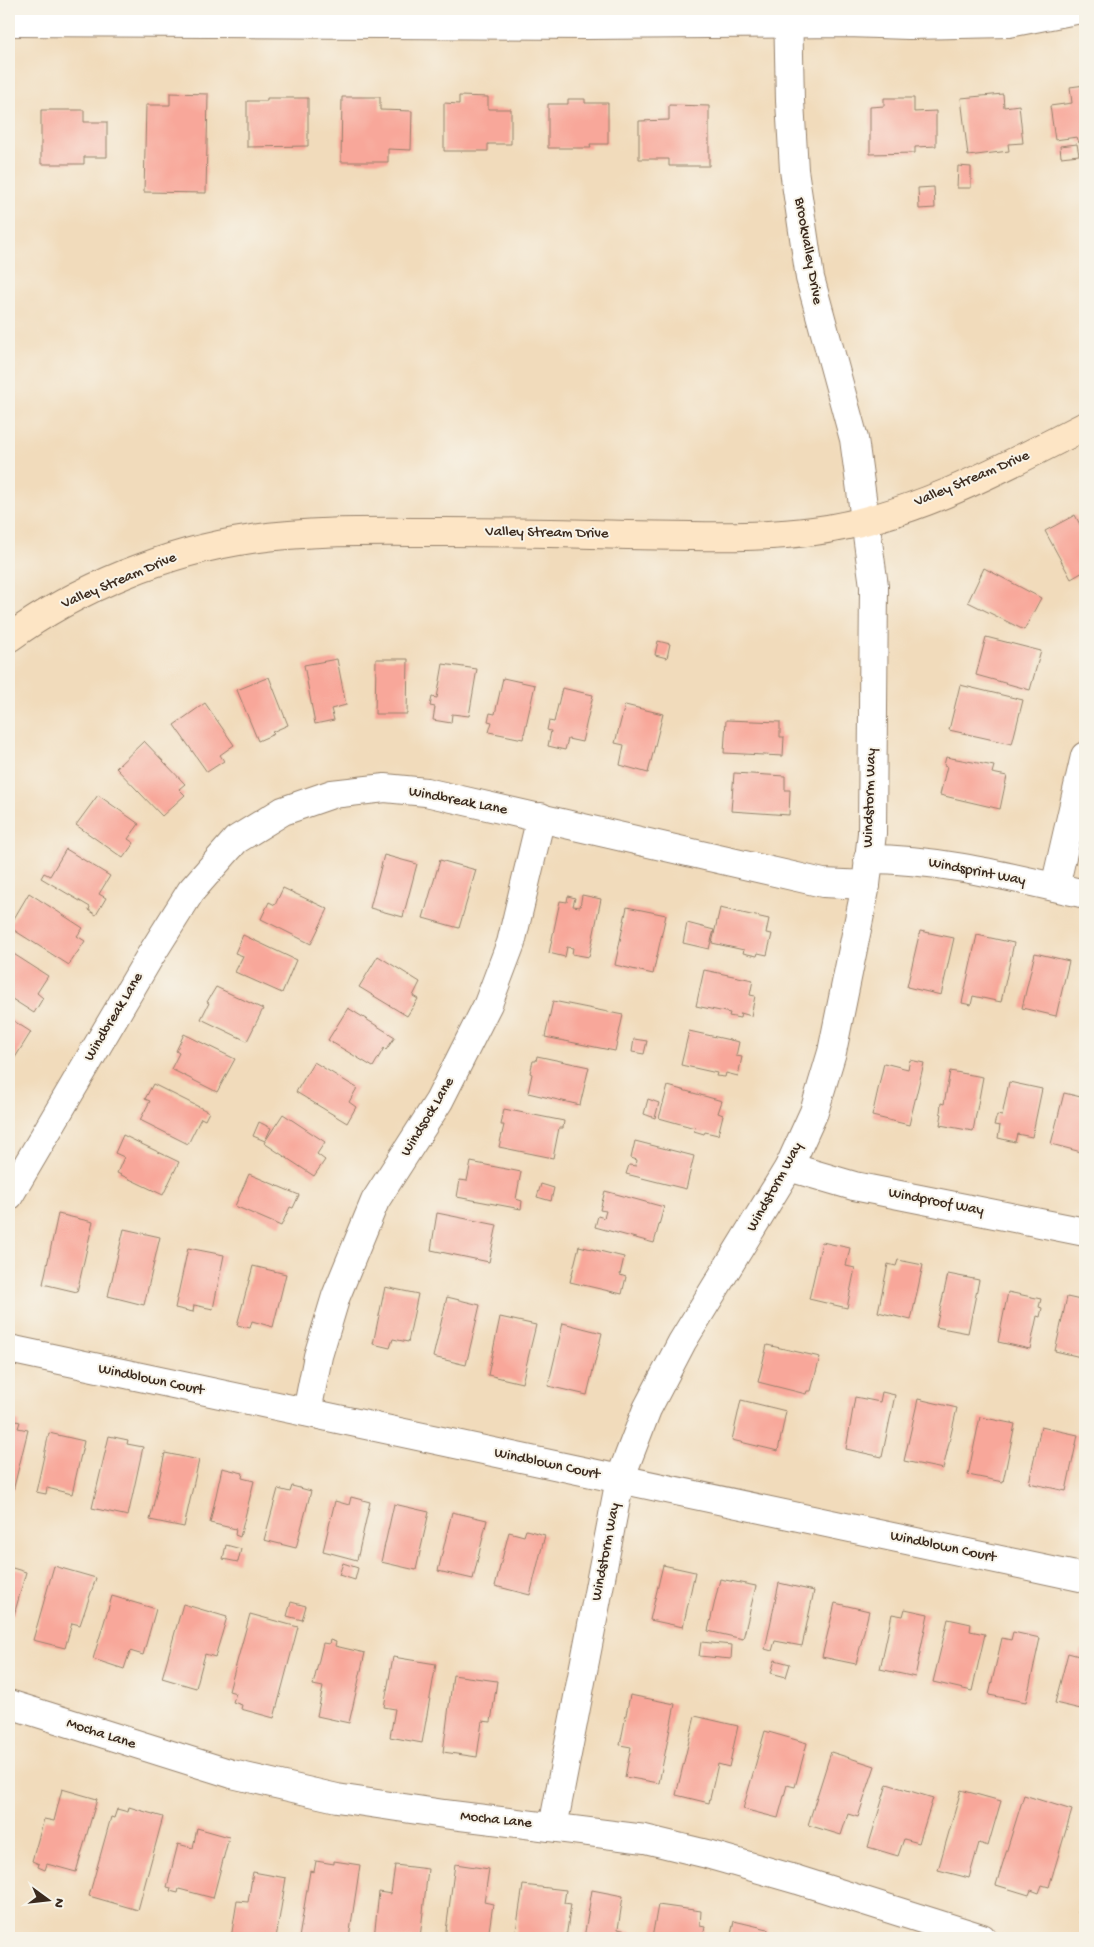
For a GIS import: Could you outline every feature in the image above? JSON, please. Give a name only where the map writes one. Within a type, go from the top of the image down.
[{"type":"street","points":[[9,22],[275,16],[788,16],[909,25],[1009,22],[1081,9]]},
{"type":"street","name":"Brookvalley Drive","points":[[788,16],[794,170],[810,278],[854,439],[866,519]]},
{"type":"street","name":"Valley Stream Drive","points":[[9,638],[48,612],[165,559],[250,540],[297,534],[360,532],[547,533],[706,537],[750,536],[815,530],[866,519],[939,497],[982,478],[1085,426]]},
{"type":"street","name":"Windstorm Way","points":[[553,1826],[620,1479],[647,1409],[682,1342],[789,1167],[814,1112],[832,1052],[867,872],[872,833],[874,586],[866,519]]},
{"type":"street","points":[[1055,887],[1085,756]]},
{"type":"street","name":"Windbreak Lane","points":[[9,1196],[149,958],[191,891],[236,840],[283,811],[332,794],[385,788],[426,792],[823,883],[867,872]]},
{"type":"street","name":"Windsock Lane","points":[[306,1412],[318,1356],[336,1296],[375,1201],[439,1102],[488,1004],[511,943],[541,818]]},
{"type":"street","name":"Windsprint Way","points":[[867,872],[897,859],[942,863],[1085,894]]},
{"type":"street","name":"Windproof Way","points":[[789,1167],[854,1186],[1085,1232]]},
{"type":"street","name":"Windblown Court","points":[[9,1349],[1085,1578]]},
{"type":"street","name":"Mocha Lane","points":[[9,1704],[232,1774],[337,1798],[444,1814],[553,1826],[645,1839],[707,1854],[798,1880],[982,1938]]},
{"type":"building","points":[[1085,85],[1085,142],[1079,143],[1077,137],[1055,140],[1050,106],[1072,103],[1070,87]]},
{"type":"building","points":[[170,93],[208,94],[206,193],[144,192],[146,105],[170,105]]},
{"type":"building","points":[[1003,94],[1004,107],[1019,105],[1023,143],[1008,144],[1009,151],[968,156],[961,98]]},
{"type":"building","points":[[459,96],[488,97],[488,109],[511,109],[511,144],[488,144],[488,151],[444,151],[444,103],[459,104]]},
{"type":"building","points":[[342,97],[380,97],[380,110],[412,111],[411,150],[388,149],[388,162],[341,162]]},
{"type":"building","points":[[267,98],[308,98],[308,146],[247,147],[247,101],[267,101]]},
{"type":"building","points":[[884,98],[914,98],[914,112],[936,111],[936,146],[915,147],[915,153],[870,154],[870,107],[884,106]]},
{"type":"building","points":[[568,99],[585,99],[585,103],[608,103],[608,144],[590,144],[591,148],[548,148],[548,104],[568,104]]},
{"type":"building","points":[[669,105],[709,106],[709,166],[669,166],[669,159],[639,159],[639,121],[669,120]]},
{"type":"building","points":[[41,110],[84,110],[84,122],[107,122],[107,157],[84,157],[84,164],[41,164]]},
{"type":"building","points":[[1077,144],[1079,155],[1061,157],[1060,146]]},
{"type":"building","points":[[958,166],[971,167],[971,188],[957,188]]},
{"type":"building","points":[[934,187],[935,208],[919,209],[918,188]]},
{"type":"building","points":[[1075,515],[1085,534],[1085,571],[1071,579],[1045,531]]},
{"type":"building","points":[[984,568],[1041,598],[1024,630],[968,602]]},
{"type":"building","points":[[986,637],[1041,651],[1030,690],[976,675]]},
{"type":"building","points":[[658,641],[670,644],[667,658],[655,655]]},
{"type":"building","points":[[337,659],[346,705],[331,709],[334,720],[315,724],[304,665]]},
{"type":"building","points":[[376,659],[408,659],[407,714],[375,714]]},
{"type":"building","points":[[443,664],[477,669],[469,716],[452,714],[451,723],[433,720],[435,707],[430,706],[432,697],[437,698]]},
{"type":"building","points":[[269,677],[288,725],[258,741],[237,690]]},
{"type":"building","points":[[503,678],[535,685],[523,739],[489,732],[492,722],[488,721],[490,713],[495,714]]},
{"type":"building","points":[[960,685],[1023,700],[1012,744],[949,730]]},
{"type":"building","points":[[562,688],[593,695],[582,742],[568,739],[565,750],[548,746],[551,731],[547,730],[549,721],[554,722]]},
{"type":"building","points":[[205,703],[234,745],[220,755],[224,761],[207,772],[174,725]]},
{"type":"building","points":[[625,705],[663,714],[648,773],[620,765],[624,745],[615,743]]},
{"type":"building","points":[[726,720],[780,722],[780,737],[784,737],[783,756],[724,753]]},
{"type":"building","points":[[144,741],[185,784],[179,789],[185,795],[162,816],[116,768]]},
{"type":"building","points":[[946,757],[994,766],[992,773],[1007,776],[1000,809],[940,795],[947,766],[944,765]]},
{"type":"building","points":[[734,773],[785,776],[785,790],[790,790],[789,815],[731,811]]},
{"type":"building","points":[[98,795],[139,824],[128,839],[134,843],[123,858],[76,825]]},
{"type":"building","points":[[66,849],[110,876],[99,894],[106,898],[96,915],[89,910],[90,907],[41,878],[44,873],[50,876]]},
{"type":"building","points":[[384,855],[417,864],[403,917],[370,908]]},
{"type":"building","points":[[440,860],[476,870],[459,928],[423,918]]},
{"type":"building","points":[[283,888],[328,909],[311,944],[261,919],[269,902],[275,905]]},
{"type":"building","points":[[29,893],[83,928],[77,936],[85,941],[69,965],[9,927]]},
{"type":"building","points":[[582,895],[601,899],[589,957],[572,954],[573,948],[567,947],[565,957],[549,953],[560,901],[567,902],[568,896],[575,898],[573,906],[580,907]]},
{"type":"building","points":[[627,907],[666,915],[653,974],[615,965]]},
{"type":"building","points":[[720,908],[769,919],[766,933],[772,934],[767,955],[758,953],[757,956],[743,953],[744,950],[712,943]]},
{"type":"building","points":[[687,923],[714,930],[709,949],[683,943]]},
{"type":"building","points":[[920,931],[954,938],[941,995],[907,987]]},
{"type":"building","points":[[243,935],[296,960],[282,993],[235,972],[243,956],[235,953]]},
{"type":"building","points":[[977,935],[1014,943],[1001,1002],[973,996],[971,1005],[962,1003]]},
{"type":"building","points":[[9,951],[48,976],[37,993],[43,998],[34,1013],[9,997]]},
{"type":"building","points":[[1035,953],[1069,961],[1056,1016],[1022,1008]]},
{"type":"building","points":[[378,956],[420,982],[413,996],[418,999],[407,1016],[359,987]]},
{"type":"building","points":[[704,970],[753,980],[750,995],[755,996],[751,1016],[741,1013],[740,1018],[729,1016],[730,1013],[696,1006]]},
{"type":"building","points":[[216,987],[263,1009],[247,1041],[201,1019],[209,1003],[207,1002]]},
{"type":"building","points":[[553,1001],[623,1015],[615,1051],[545,1037]]},
{"type":"building","points":[[348,1008],[395,1037],[386,1050],[384,1048],[373,1067],[328,1040]]},
{"type":"building","points":[[9,1018],[31,1032],[11,1064],[9,1063]]},
{"type":"building","points":[[689,1031],[739,1042],[736,1056],[742,1057],[738,1076],[726,1073],[725,1077],[716,1076],[717,1073],[681,1065]]},
{"type":"building","points":[[184,1034],[235,1059],[217,1092],[171,1069],[179,1053],[176,1051]]},
{"type":"building","points":[[634,1039],[647,1041],[644,1054],[632,1052]]},
{"type":"building","points":[[537,1056],[589,1067],[580,1105],[528,1093],[532,1074],[530,1073],[533,1061],[536,1061]]},
{"type":"building","points":[[910,1060],[924,1063],[909,1125],[872,1116],[884,1063],[908,1069]]},
{"type":"building","points":[[314,1062],[357,1088],[349,1102],[356,1107],[347,1123],[296,1092]]},
{"type":"building","points":[[950,1071],[983,1077],[973,1131],[940,1125],[941,1103],[944,1104]]},
{"type":"building","points":[[1009,1082],[1042,1089],[1032,1137],[1017,1134],[1015,1142],[998,1138],[1000,1126],[994,1125],[997,1115],[1002,1116]]},
{"type":"building","points":[[153,1084],[209,1112],[205,1120],[201,1118],[188,1144],[140,1120],[150,1101],[145,1099]]},
{"type":"building","points":[[668,1086],[722,1101],[718,1113],[723,1115],[718,1135],[705,1132],[704,1134],[694,1131],[695,1128],[659,1118]]},
{"type":"building","points":[[1064,1093],[1085,1098],[1085,1153],[1051,1144]]},
{"type":"building","points":[[648,1099],[659,1103],[655,1118],[644,1114]]},
{"type":"building","points":[[504,1109],[564,1121],[563,1128],[559,1128],[553,1158],[499,1147],[504,1125],[501,1125]]},
{"type":"building","points":[[283,1114],[325,1142],[317,1154],[325,1160],[314,1176],[264,1143]]},
{"type":"building","points":[[259,1122],[271,1128],[265,1141],[253,1136]]},
{"type":"building","points":[[123,1135],[179,1162],[163,1195],[117,1173],[124,1157],[115,1153]]},
{"type":"building","points":[[635,1141],[694,1156],[686,1189],[626,1174],[629,1165],[636,1166],[637,1160],[631,1158]]},
{"type":"building","points":[[471,1162],[521,1172],[516,1199],[522,1201],[521,1209],[457,1197],[460,1180],[467,1181]]},
{"type":"building","points":[[249,1174],[299,1195],[293,1208],[290,1207],[281,1226],[235,1206]]},
{"type":"building","points":[[541,1184],[554,1188],[551,1201],[537,1197]]},
{"type":"building","points":[[605,1191],[664,1207],[654,1243],[595,1227],[598,1216],[604,1218],[606,1211],[600,1210]]},
{"type":"building","points":[[437,1213],[497,1225],[489,1262],[431,1250]]},
{"type":"building","points":[[58,1214],[93,1222],[77,1292],[43,1284]]},
{"type":"building","points":[[124,1229],[160,1237],[144,1305],[108,1296]]},
{"type":"building","points":[[822,1242],[850,1248],[846,1266],[855,1268],[847,1308],[809,1299]]},
{"type":"building","points":[[579,1246],[624,1257],[620,1275],[626,1277],[622,1294],[570,1282]]},
{"type":"building","points":[[188,1248],[224,1255],[213,1309],[194,1305],[193,1312],[175,1308]]},
{"type":"building","points":[[898,1260],[923,1265],[911,1320],[878,1312],[888,1264],[896,1266]]},
{"type":"building","points":[[253,1266],[286,1274],[273,1327],[252,1321],[250,1328],[237,1325]]},
{"type":"building","points":[[948,1274],[979,1280],[968,1333],[936,1327]]},
{"type":"building","points":[[385,1287],[418,1294],[408,1342],[393,1339],[390,1348],[373,1344]]},
{"type":"building","points":[[1008,1292],[1041,1299],[1039,1307],[1042,1308],[1040,1317],[1037,1316],[1030,1349],[998,1342]]},
{"type":"building","points":[[447,1297],[480,1305],[466,1365],[433,1357]]},
{"type":"building","points":[[1067,1297],[1085,1301],[1085,1358],[1055,1351]]},
{"type":"building","points":[[500,1317],[536,1325],[522,1383],[488,1375]]},
{"type":"building","points":[[563,1323],[602,1333],[587,1395],[548,1386]]},
{"type":"building","points":[[767,1345],[820,1357],[811,1391],[807,1391],[806,1394],[758,1382]]},
{"type":"building","points":[[882,1392],[895,1395],[882,1457],[846,1449],[855,1397],[880,1402]]},
{"type":"building","points":[[918,1399],[957,1408],[943,1469],[904,1461]]},
{"type":"building","points":[[741,1400],[786,1411],[778,1451],[732,1440]]},
{"type":"building","points":[[980,1417],[1015,1424],[1003,1482],[968,1475]]},
{"type":"building","points":[[9,1419],[20,1422],[18,1428],[28,1430],[13,1491],[9,1490]]},
{"type":"building","points":[[1041,1427],[1078,1435],[1066,1491],[1029,1483]]},
{"type":"building","points":[[49,1433],[84,1441],[72,1494],[47,1488],[46,1494],[36,1492]]},
{"type":"building","points":[[109,1436],[128,1440],[127,1444],[143,1447],[128,1516],[92,1508]]},
{"type":"building","points":[[165,1453],[199,1460],[184,1527],[150,1520]]},
{"type":"building","points":[[222,1468],[243,1473],[242,1478],[254,1481],[240,1537],[235,1535],[236,1529],[210,1523]]},
{"type":"building","points":[[292,1486],[311,1491],[296,1548],[264,1540],[278,1489],[290,1492]]},
{"type":"building","points":[[351,1497],[370,1502],[357,1560],[323,1551],[335,1501],[349,1505]]},
{"type":"building","points":[[394,1504],[429,1512],[416,1570],[381,1562]]},
{"type":"building","points":[[452,1512],[487,1520],[473,1579],[438,1571]]},
{"type":"building","points":[[526,1530],[545,1535],[530,1595],[495,1586],[509,1532],[524,1536]]},
{"type":"building","points":[[226,1545],[241,1549],[238,1562],[223,1559]]},
{"type":"building","points":[[343,1563],[358,1568],[355,1580],[339,1575]]},
{"type":"building","points":[[663,1565],[695,1572],[683,1627],[650,1620]]},
{"type":"building","points":[[54,1566],[96,1578],[80,1625],[72,1623],[65,1648],[33,1640]]},
{"type":"building","points":[[9,1567],[26,1572],[14,1615],[9,1614]]},
{"type":"building","points":[[720,1579],[756,1586],[743,1639],[708,1631]]},
{"type":"building","points":[[779,1583],[814,1591],[802,1646],[775,1641],[772,1651],[765,1649]]},
{"type":"building","points":[[112,1596],[156,1609],[143,1655],[130,1651],[124,1669],[93,1659]]},
{"type":"building","points":[[291,1602],[306,1606],[302,1620],[287,1616]]},
{"type":"building","points":[[835,1603],[869,1611],[856,1664],[822,1657]]},
{"type":"building","points":[[183,1604],[227,1617],[215,1657],[205,1654],[196,1688],[162,1678]]},
{"type":"building","points":[[905,1609],[928,1614],[915,1677],[880,1669],[892,1614],[903,1616]]},
{"type":"building","points":[[250,1614],[298,1627],[274,1718],[241,1709],[242,1705],[233,1702],[236,1693],[229,1691]]},
{"type":"building","points":[[948,1619],[971,1624],[970,1631],[985,1634],[972,1691],[933,1682]]},
{"type":"building","points":[[1013,1632],[1040,1638],[1026,1702],[989,1695],[1002,1638],[1011,1640]]},
{"type":"building","points":[[330,1640],[336,1642],[335,1646],[365,1653],[349,1723],[317,1716],[323,1687],[313,1685],[323,1643],[329,1644]]},
{"type":"building","points":[[701,1642],[732,1645],[731,1659],[699,1656]]},
{"type":"building","points":[[1081,1649],[1085,1650],[1085,1710],[1055,1703],[1068,1653],[1079,1656]]},
{"type":"building","points":[[393,1657],[436,1664],[422,1743],[390,1737],[395,1709],[384,1707]]},
{"type":"building","points":[[775,1660],[790,1664],[786,1677],[771,1673]]},
{"type":"building","points":[[453,1675],[497,1681],[491,1722],[482,1721],[477,1757],[443,1752]]},
{"type":"building","points":[[630,1695],[675,1704],[659,1783],[625,1777],[631,1747],[620,1745]]},
{"type":"building","points":[[695,1716],[738,1726],[729,1767],[718,1764],[709,1803],[676,1795]]},
{"type":"building","points":[[765,1731],[807,1743],[795,1787],[787,1785],[778,1818],[743,1809]]},
{"type":"building","points":[[831,1752],[875,1766],[858,1817],[848,1814],[841,1835],[808,1825]]},
{"type":"building","points":[[887,1784],[933,1798],[919,1843],[904,1839],[898,1856],[868,1847]]},
{"type":"building","points":[[62,1789],[97,1799],[76,1872],[47,1864],[45,1870],[38,1867],[39,1864],[32,1861],[44,1819],[54,1821]]},
{"type":"building","points":[[961,1790],[1001,1801],[988,1846],[979,1843],[969,1878],[938,1870]]},
{"type":"building","points":[[1024,1795],[1072,1810],[1049,1887],[1042,1885],[1039,1893],[1031,1890],[1029,1895],[996,1885]]},
{"type":"building","points":[[129,1807],[163,1817],[138,1910],[89,1896],[111,1817],[114,1818],[117,1809],[128,1812]]},
{"type":"building","points":[[197,1828],[229,1837],[213,1898],[179,1889],[178,1893],[170,1891],[171,1888],[167,1887],[178,1844],[193,1848]]},
{"type":"building","points":[[316,1861],[334,1864],[334,1861],[360,1865],[349,1938],[299,1938],[310,1871],[314,1872]]},
{"type":"building","points":[[455,1864],[489,1869],[484,1902],[493,1904],[488,1938],[445,1938]]},
{"type":"building","points":[[395,1865],[428,1869],[420,1938],[374,1938],[379,1892],[391,1894]]},
{"type":"building","points":[[253,1872],[286,1878],[276,1938],[231,1938],[237,1901],[248,1902]]},
{"type":"building","points":[[523,1885],[566,1890],[564,1903],[571,1904],[566,1938],[515,1938]]},
{"type":"building","points":[[1085,1886],[1085,1915],[1078,1913]]},
{"type":"building","points":[[592,1890],[623,1896],[618,1929],[631,1932],[630,1938],[584,1938]]},
{"type":"building","points":[[658,1905],[701,1911],[700,1926],[705,1927],[703,1938],[652,1938]]},
{"type":"building","points":[[734,1921],[768,1929],[766,1938],[730,1938]]}]
